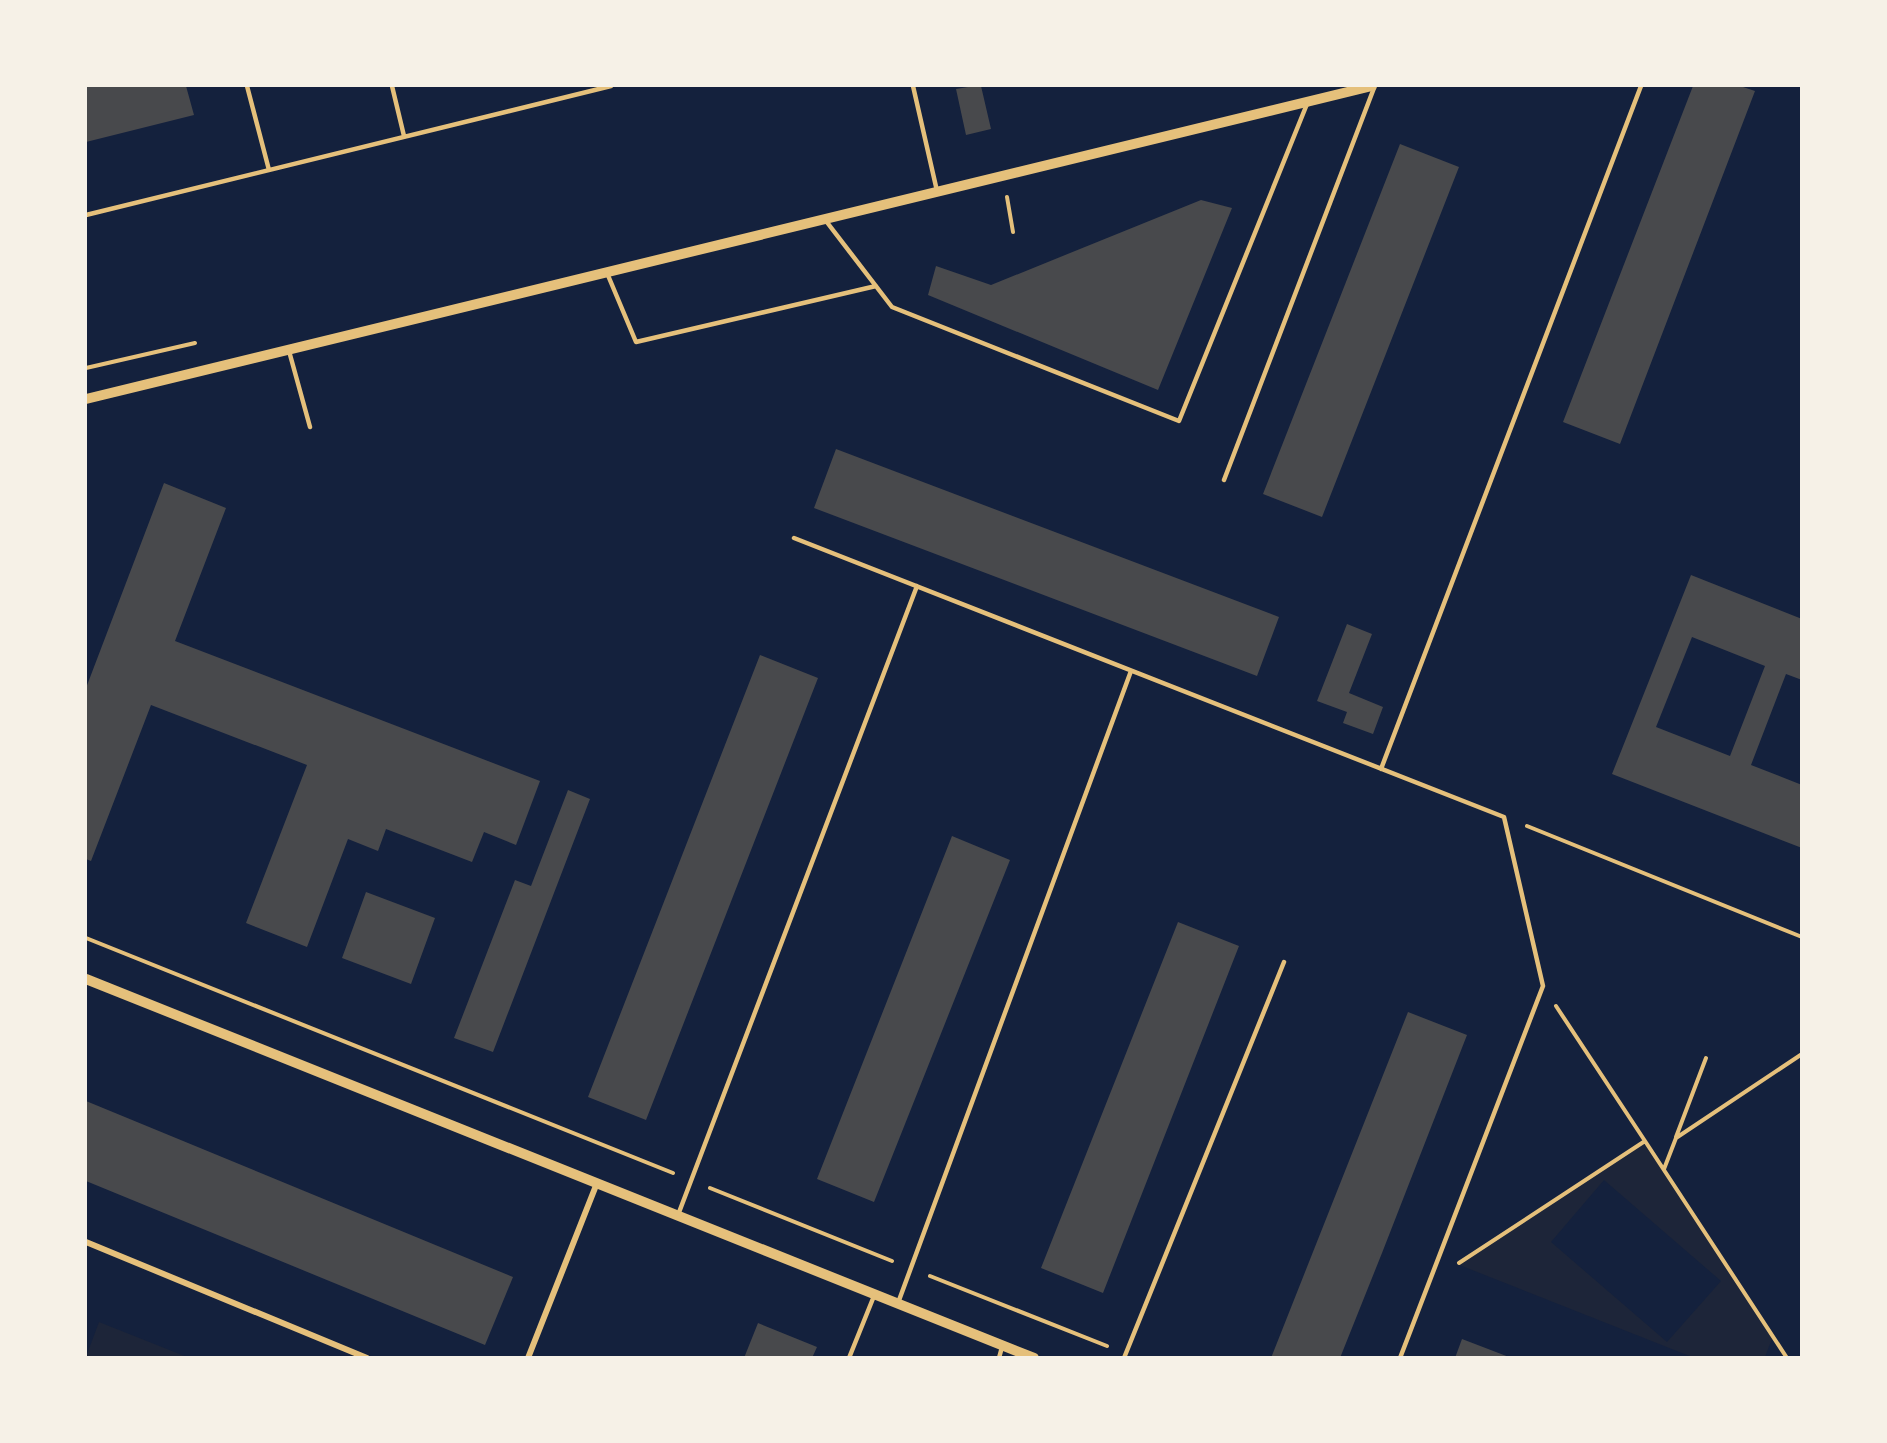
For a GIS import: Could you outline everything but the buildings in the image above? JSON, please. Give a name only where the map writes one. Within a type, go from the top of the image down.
[{"type":"street","points":[[86,399],[1374,86]]},
{"type":"street","points":[[86,979],[1035,1358]]},
{"type":"street","points":[[528,1358],[597,1183]]},
{"type":"street","points":[[86,1242],[349,1354],[367,1358]]},
{"type":"lane","points":[[247,86],[269,170]]},
{"type":"lane","points":[[392,86],[404,136]]},
{"type":"lane","points":[[86,215],[611,86]]},
{"type":"lane","points":[[913,86],[937,192]]},
{"type":"lane","points":[[1224,480],[1374,86]]},
{"type":"lane","points":[[1381,769],[1641,86]]},
{"type":"lane","points":[[824,219],[892,307],[1179,421],[1308,101]]},
{"type":"lane","points":[[606,272],[636,342],[876,286]]},
{"type":"lane","points":[[289,349],[310,427]]},
{"type":"lane","points":[[794,538],[1504,817],[1542,986],[1400,1358]]},
{"type":"lane","points":[[678,1215],[917,586]]},
{"type":"lane","points":[[898,1303],[1131,671]]},
{"type":"lane","points":[[1125,1356],[1284,962]]},
{"type":"lane","points":[[849,1358],[875,1294]]},
{"type":"lane","points":[[999,1358],[1003,1345]]},
{"type":"path","points":[[86,368],[195,343]]},
{"type":"path","points":[[1504,817],[1802,937]]},
{"type":"path","points":[[86,938],[1125,1356]]},
{"type":"path","points":[[1542,986],[1787,1358]]},
{"type":"path","points":[[1676,1138],[1802,1053]]},
{"type":"path","points":[[1663,1169],[1706,1059]]},
{"type":"path","points":[[1427,1285],[1645,1141]]},
{"type":"shaded area","points":[[1645,1141],[1773,1336],[1765,1357],[1692,1357],[1457,1264]],"holes":[[[1604,1180],[1721,1281],[1667,1342],[1551,1242]]]},
{"type":"shaded area","points":[[99,1322],[187,1357],[86,1357]]}]
